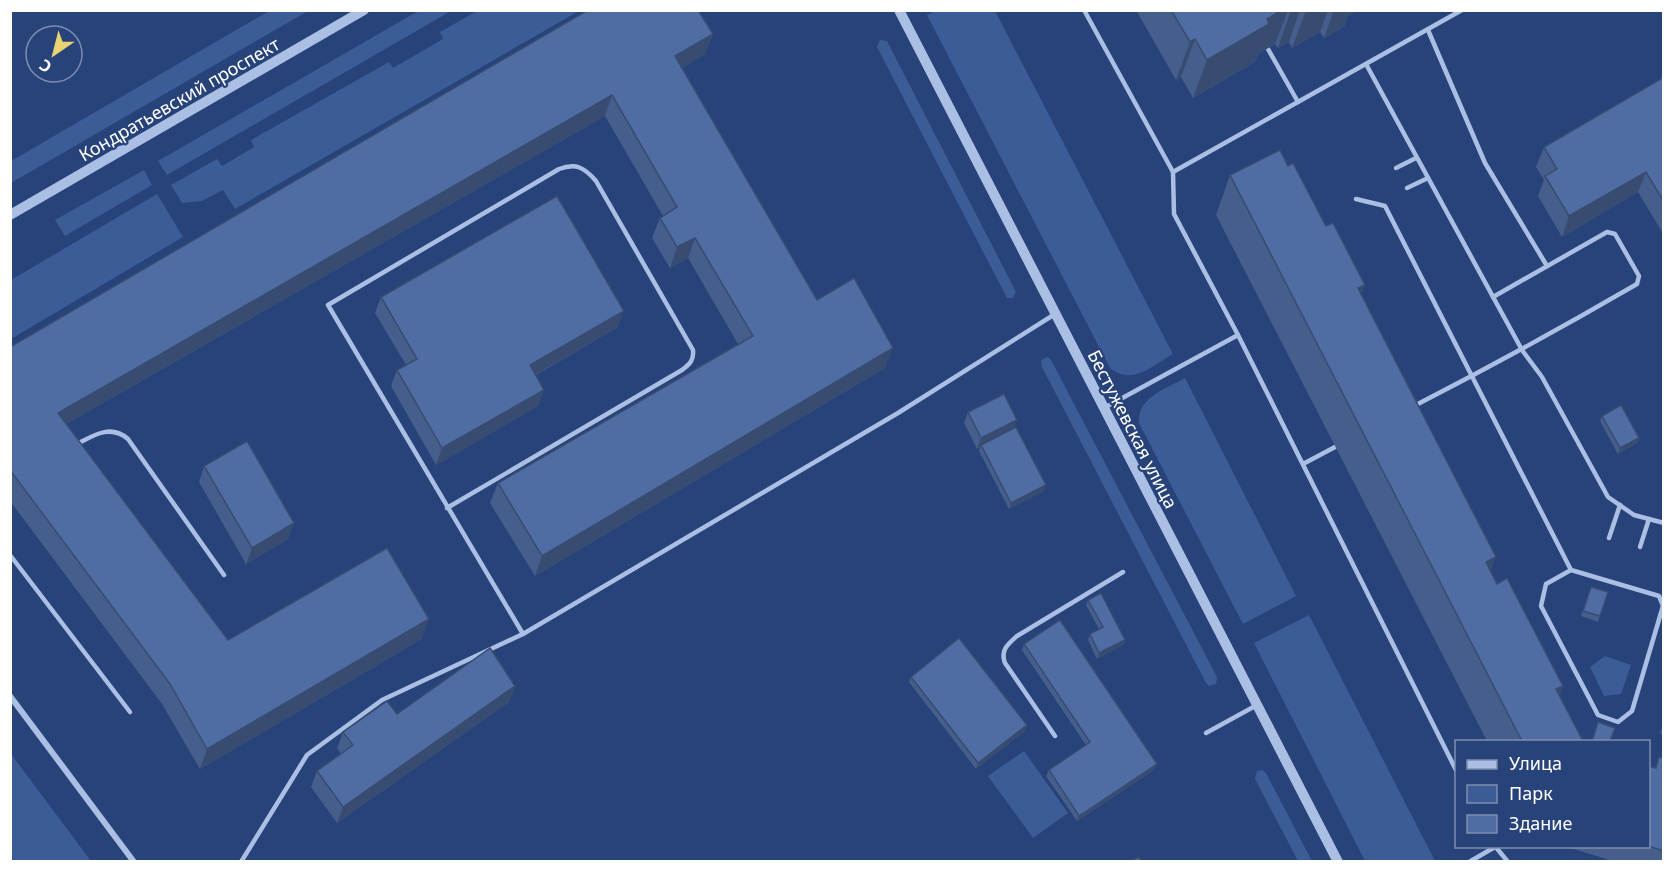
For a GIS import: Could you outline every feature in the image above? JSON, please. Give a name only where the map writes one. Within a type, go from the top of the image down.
[{"type":"street","name":"Кондратьевский проспект","points":[[10,215],[364,10]]},
{"type":"street","name":"Бестужевская улица","points":[[899,10],[1338,861]]},
{"type":"street","points":[[10,696],[134,861]]},
{"type":"lane","points":[[1084,10],[1173,172],[1174,214],[1238,335],[1455,768]]},
{"type":"lane","points":[[1173,172],[1462,10]]},
{"type":"lane","points":[[1428,30],[1485,163],[1547,266]]},
{"type":"lane","points":[[1268,49],[1298,102]]},
{"type":"lane","points":[[1366,64],[1522,350],[1542,377],[1608,497],[1634,515],[1664,523]]},
{"type":"lane","points":[[1396,168],[1416,158]]},
{"type":"lane","points":[[447,507],[682,370],[692,361],[693,350],[662,295],[596,181],[580,166],[569,165],[559,169],[328,305],[447,507],[523,634]]},
{"type":"lane","points":[[1407,188],[1428,178]]},
{"type":"lane","points":[[1356,199],[1385,206],[1571,570],[1659,597],[1663,606],[1632,711],[1618,722],[1598,715],[1540,606],[1546,584],[1571,570]]},
{"type":"lane","points":[[1407,410],[1522,350],[1637,284],[1639,276],[1615,234],[1606,232],[1493,297]]},
{"type":"lane","points":[[241,861],[307,755],[382,700],[523,634],[898,413],[1055,314]]},
{"type":"lane","points":[[1103,408],[1238,335]]},
{"type":"lane","points":[[72,447],[100,434],[111,431],[120,432],[128,439],[224,575]]},
{"type":"lane","points":[[1303,464],[1335,447]]},
{"type":"lane","points":[[1610,538],[1620,505]]},
{"type":"lane","points":[[1640,548],[1649,519]]},
{"type":"lane","points":[[10,555],[130,712]]},
{"type":"lane","points":[[1055,736],[1005,663],[1002,656],[1004,649],[1017,636],[1123,572]]},
{"type":"lane","points":[[1206,733],[1257,705]]},
{"type":"lane","points":[[1468,861],[1493,848]]},
{"type":"lane","points":[[1496,848],[1508,861]]},
{"type":"green space","points":[[420,10],[451,11],[167,175],[158,161]]},
{"type":"green space","points":[[269,11],[308,11],[11,183],[11,161]]},
{"type":"green space","points":[[477,11],[579,11],[235,209],[223,190],[202,201],[182,203],[171,185],[217,159],[222,166],[254,147],[251,140],[389,62],[393,68],[443,39],[440,32]]},
{"type":"green space","points":[[935,11],[995,11],[1173,354],[1134,375],[1118,373],[1110,368],[927,15]]},
{"type":"green space","points":[[880,40],[887,41],[1016,292],[1013,298],[1007,298],[877,47]]},
{"type":"green space","points":[[144,170],[152,185],[65,236],[55,220]]},
{"type":"green space","points":[[157,194],[183,237],[11,339],[11,280]]},
{"type":"green space","points":[[1048,357],[1217,677],[1216,684],[1209,686],[1206,683],[1042,367],[1041,360]]},
{"type":"green space","points":[[1185,378],[1296,596],[1243,624],[1139,423],[1140,414],[1148,400]]},
{"type":"green space","points":[[1309,615],[1435,861],[1365,861],[1254,643]]},
{"type":"green space","points":[[1605,656],[1631,665],[1621,694],[1604,696],[1590,667]]},
{"type":"green space","points":[[1024,751],[1068,813],[1033,838],[988,776]]},
{"type":"green space","points":[[11,754],[91,861],[11,861]]},
{"type":"green space","points":[[1262,770],[1266,773],[1312,861],[1298,861],[1255,779],[1257,771]]},
{"type":"building","points":[[588,10],[698,10],[713,34],[675,56],[817,300],[854,278],[893,348],[542,556],[498,483],[753,336],[695,238],[677,247],[660,218],[677,207],[612,95],[58,413],[228,640],[387,548],[429,619],[207,749],[170,684],[10,470],[10,347]]},
{"type":"building","points":[[1171,10],[1282,10],[1267,19],[1269,24],[1207,60],[1195,39],[1190,42]]},
{"type":"building","points":[[1664,77],[1664,202],[1646,172],[1569,216],[1545,176],[1557,169],[1544,147]]},
{"type":"building","points":[[1280,150],[1288,166],[1293,163],[1326,226],[1333,223],[1365,285],[1358,288],[1496,557],[1486,562],[1497,584],[1507,578],[1563,686],[1556,689],[1582,740],[1521,740],[1230,175]]},
{"type":"building","points":[[557,196],[624,311],[530,365],[544,390],[442,448],[397,370],[417,359],[381,297]]},
{"type":"building","points":[[1004,394],[1017,420],[981,438],[968,412]]},
{"type":"building","points":[[1621,405],[1639,438],[1620,448],[1602,416]]},
{"type":"building","points":[[1016,427],[1046,485],[1011,503],[981,445]]},
{"type":"building","points":[[247,441],[294,523],[252,548],[204,466]]},
{"type":"building","points":[[1591,587],[1608,592],[1600,616],[1583,611]]},
{"type":"building","points":[[1101,593],[1125,640],[1099,653],[1090,634],[1103,627],[1088,600]]},
{"type":"building","points":[[1060,620],[1157,764],[1079,816],[1049,770],[1090,742],[1024,644]]},
{"type":"building","points":[[959,638],[1027,725],[978,763],[911,677]]},
{"type":"building","points":[[490,648],[515,686],[343,807],[317,771],[353,745],[343,732],[387,701],[397,714]]},
{"type":"building","points":[[1598,722],[1615,728],[1610,740],[1592,740]]},
{"type":"building","points":[[1659,757],[1664,758],[1664,851],[1650,847],[1650,766],[1656,768]]}]
